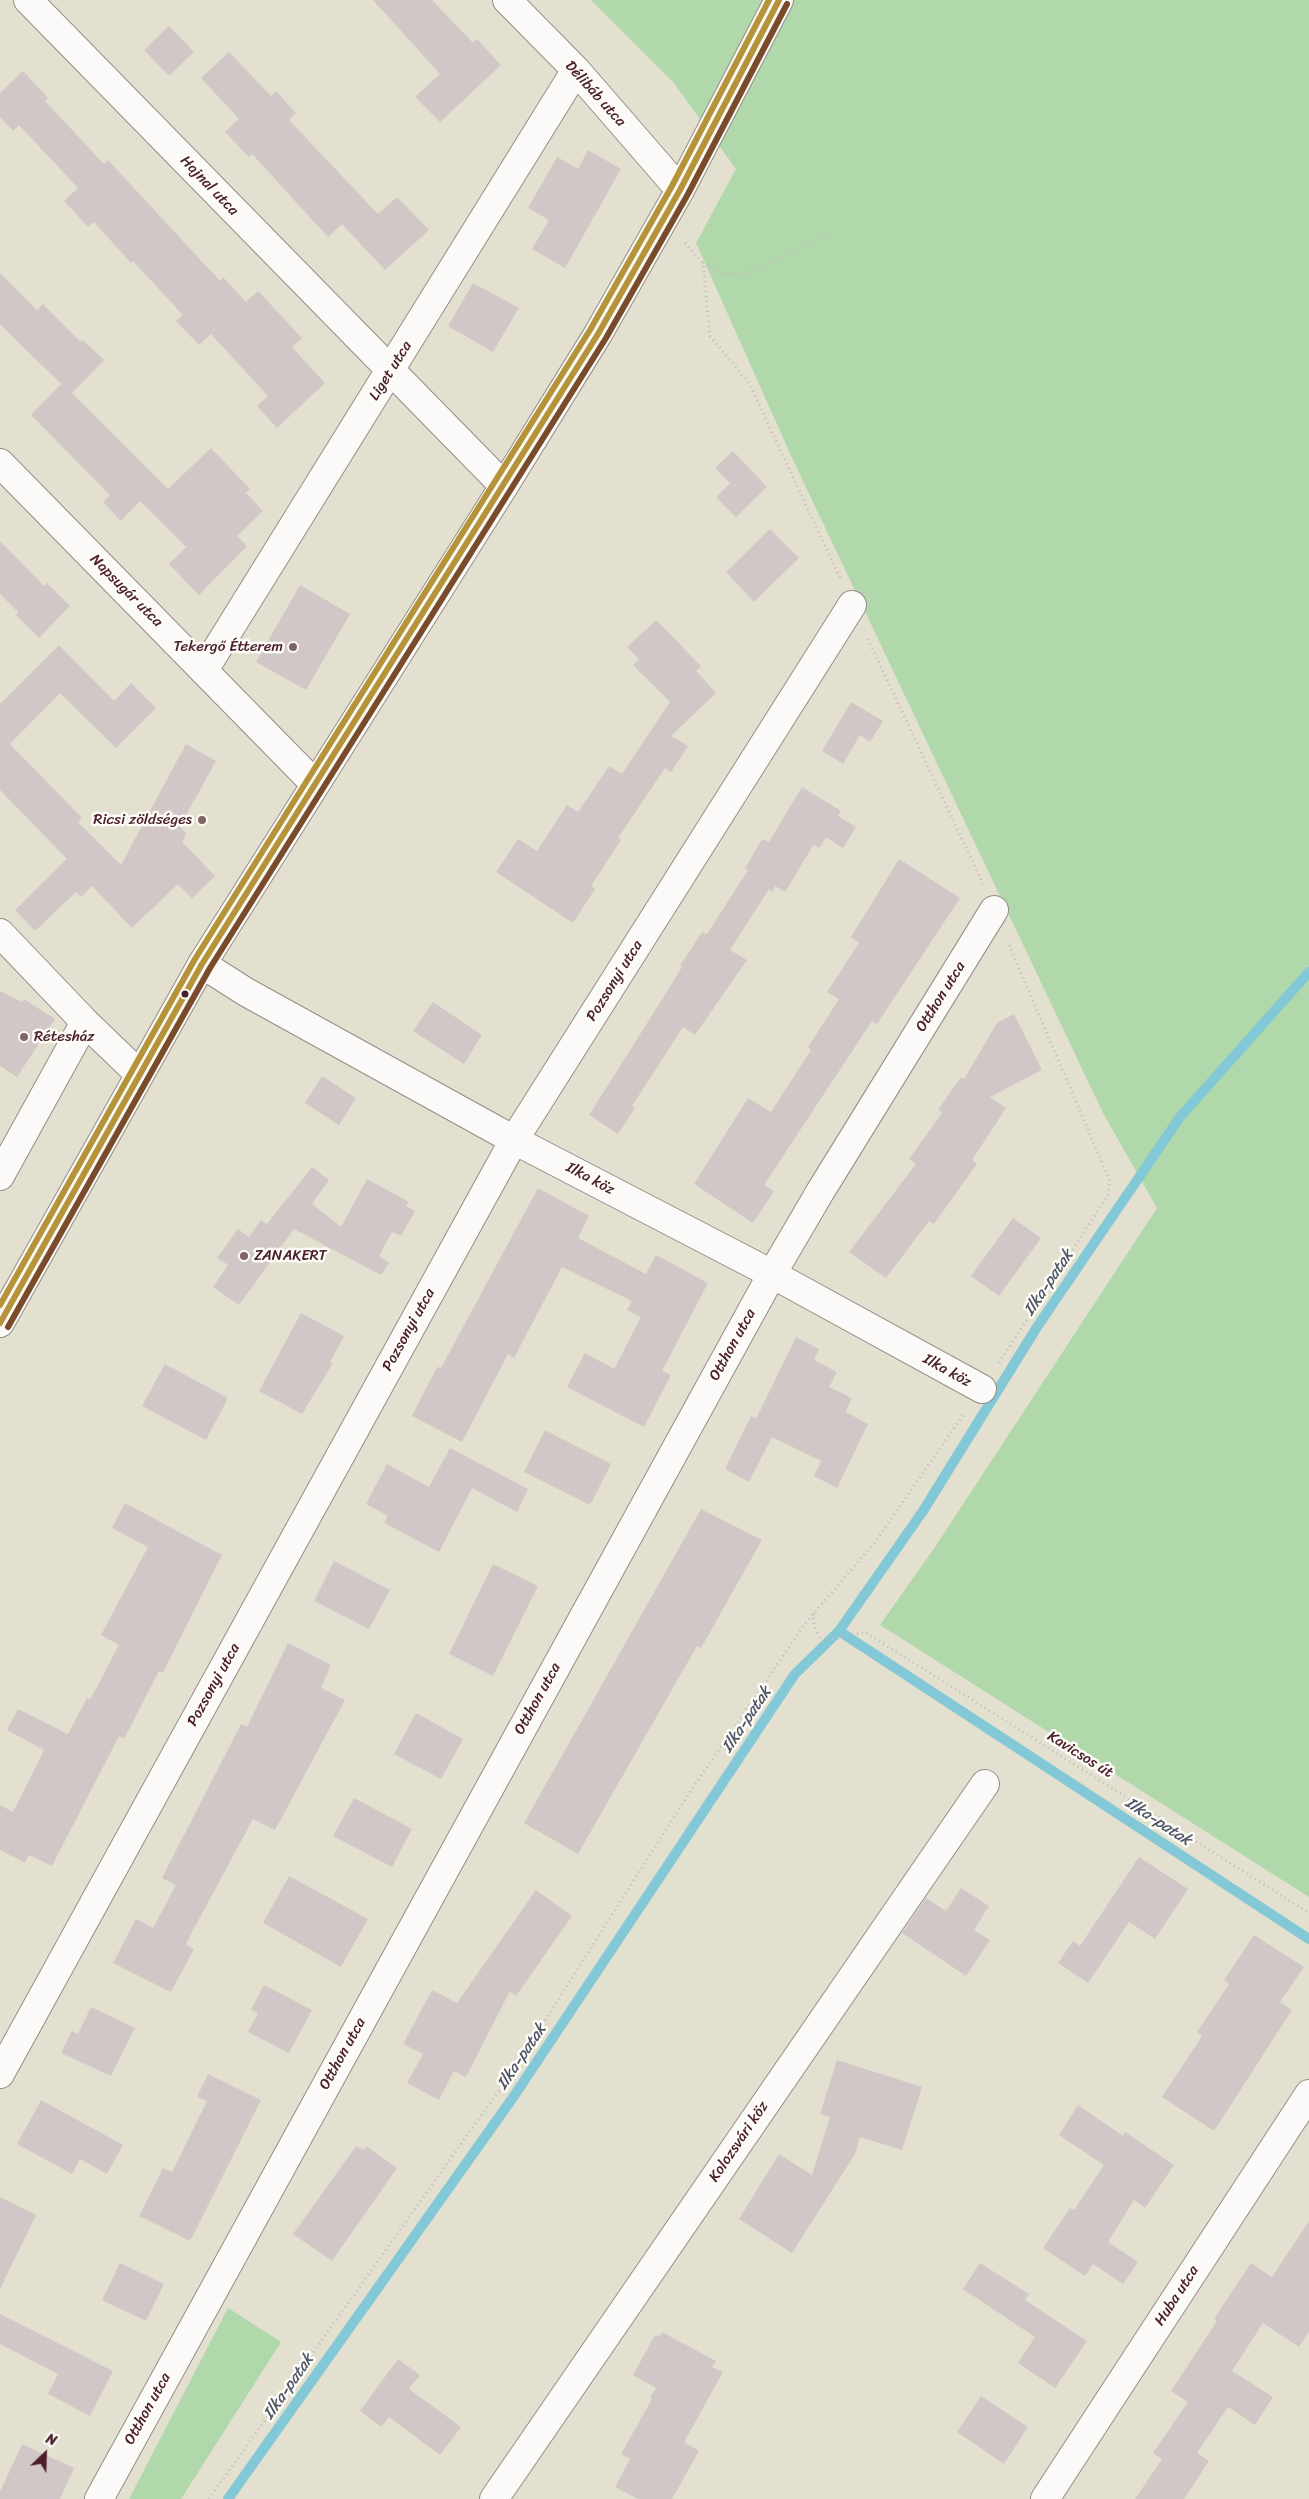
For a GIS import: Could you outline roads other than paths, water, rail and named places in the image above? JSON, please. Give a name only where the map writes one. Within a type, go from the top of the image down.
[{"type":"street","name":"Hajnal utca","points":[[28,0],[504,486]]},
{"type":"street","name":"Délibáb utca","points":[[507,0],[576,70],[680,190]]},
{"type":"street","points":[[0,1323],[202,964],[598,334],[680,190],[780,0]]},
{"type":"street","name":"Liget utca","points":[[204,670],[576,70]]},
{"type":"street","name":"Napsugár utca","points":[[0,463],[314,783]]},
{"type":"street","name":"Pozsonyi utca","points":[[0,2074],[514,1140],[852,605]]},
{"type":"street","name":"Otthon utca","points":[[99,2499],[772,1274],[820,1192],[994,910]]},
{"type":"street","points":[[0,933],[84,1022],[139,1074]]},
{"type":"street","name":"Ilka köz","points":[[202,964],[246,992],[514,1140],[772,1274],[982,1389]]},
{"type":"street","points":[[0,1176],[84,1022]]},
{"type":"street","name":"Kolozsvári köz","points":[[494,2499],[985,1784]]},
{"type":"street","name":"Huba utca","points":[[1045,2499],[1309,2094]]},
{"type":"waterway","name":"Ilka-patak","points":[[228,2499],[514,2096],[795,1674],[839,1631],[923,1511],[1037,1327],[1180,1117],[1309,972]]},
{"type":"waterway","name":"Ilka-patak","points":[[839,1631],[1309,1939]]},
{"type":"place","name":"Tekergő Étterem","points":[[293,647]]},
{"type":"place","name":"Ricsi zöldséges","points":[[202,820]]},
{"type":"place","name":"Rétesház","points":[[24,1037]]},
{"type":"place","name":"ZANAKERT","points":[[244,1256]]}]
